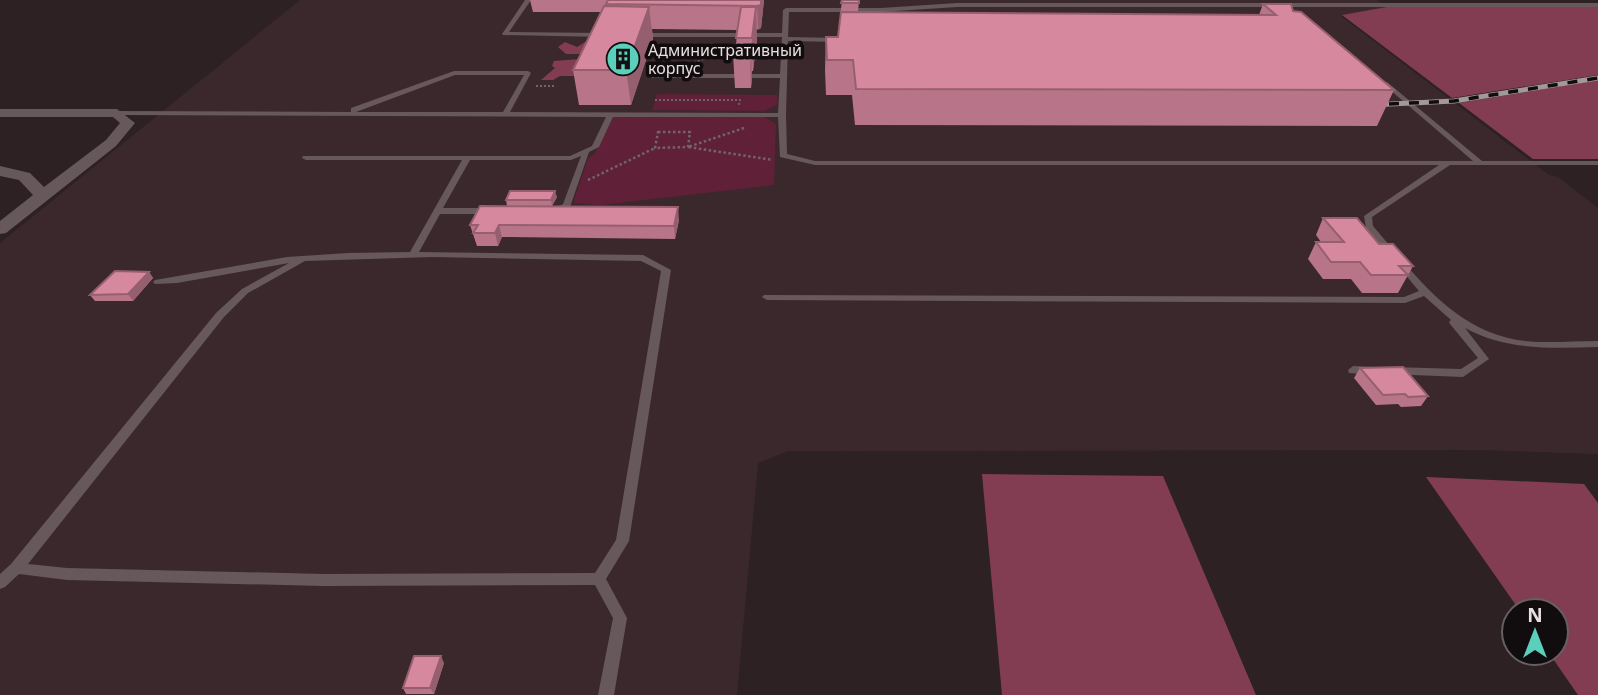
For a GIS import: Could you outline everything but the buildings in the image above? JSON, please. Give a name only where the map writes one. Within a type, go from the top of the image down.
[{"type":"street","points":[[0,113],[117,113],[128,124],[111,143],[0,229]]},
{"type":"street","points":[[0,171],[24,176],[43,196]]},
{"type":"lane","points":[[528,0],[505,34],[613,35]]},
{"type":"lane","points":[[786,0],[783,155],[815,163],[1598,163]]},
{"type":"lane","points":[[1341,0],[1348,5]]},
{"type":"lane","points":[[786,10],[881,10],[904,3],[956,2],[1598,5]]},
{"type":"lane","points":[[1296,4],[1303,14]]},
{"type":"lane","points":[[626,35],[762,35],[841,40]]},
{"type":"lane","points":[[345,113],[454,73],[528,73],[506,113]]},
{"type":"lane","points":[[652,76],[783,76]]},
{"type":"lane","points":[[1382,81],[1479,162]]},
{"type":"lane","points":[[117,113],[782,115]]},
{"type":"lane","points":[[306,158],[571,158],[595,148],[611,114]]},
{"type":"lane","points":[[542,212],[555,212],[567,205],[586,153]]},
{"type":"lane","points":[[414,252],[467,158]]},
{"type":"lane","points":[[1353,370],[1463,373],[1484,359],[1369,226],[1368,216],[1450,162]]},
{"type":"lane","points":[[437,211],[503,211]]},
{"type":"lane","points":[[158,282],[304,258],[414,252],[452,257],[643,258],[666,270],[622,541],[599,579]]},
{"type":"lane","points":[[0,583],[16,568],[220,315],[245,291],[304,258]]},
{"type":"lane","points":[[767,297],[1405,300],[1427,291]]},
{"type":"lane","points":[[1450,317],[1481,334],[1518,343],[1598,344]]},
{"type":"lane","points":[[16,568],[67,574],[324,580],[599,579]]},
{"type":"lane","points":[[599,579],[620,618],[606,695]]},
{"type":"path","points":[[663,76],[762,35]]},
{"type":"path","points":[[521,86],[555,86]]},
{"type":"path","points":[[688,148],[747,127]]},
{"type":"path","points":[[655,148],[658,132],[690,132],[688,148]]},
{"type":"path","points":[[575,181],[594,180],[655,148],[688,148],[761,160],[777,160],[783,155]]},
{"type":"shaded area","points":[[300,0],[1378,0],[1387,7],[1341,16],[1549,175],[1558,177],[1598,208],[1598,454],[1484,450],[788,451],[758,463],[737,695],[0,695],[0,243]]},
{"type":"shaded area","points":[[1387,7],[1598,7],[1598,75],[1452,98],[1342,15]]},
{"type":"shaded area","points":[[565,42],[577,47],[585,42],[602,42],[587,76],[560,76],[553,80],[541,80],[555,68],[552,66],[554,61],[580,59],[584,54],[566,54],[558,47]]},
{"type":"shaded area","points":[[1598,80],[1598,159],[1533,159],[1459,103]]},
{"type":"shaded area","points":[[657,94],[777,95],[777,105],[764,111],[652,110]]},
{"type":"shaded area","points":[[614,116],[763,116],[776,124],[774,185],[601,205],[573,203],[588,159],[596,152]]},
{"type":"shaded area","points":[[982,474],[1163,476],[1256,695],[1002,695]]},
{"type":"shaded area","points":[[1426,477],[1584,484],[1598,503],[1598,695],[1578,695],[1559,667],[1570,667],[1570,597],[1510,597]]},
{"type":"railway","points":[[1369,105],[1454,101],[1598,78]]},
{"type":"place","name":"Административный корпус","points":[[623,59]]}]
